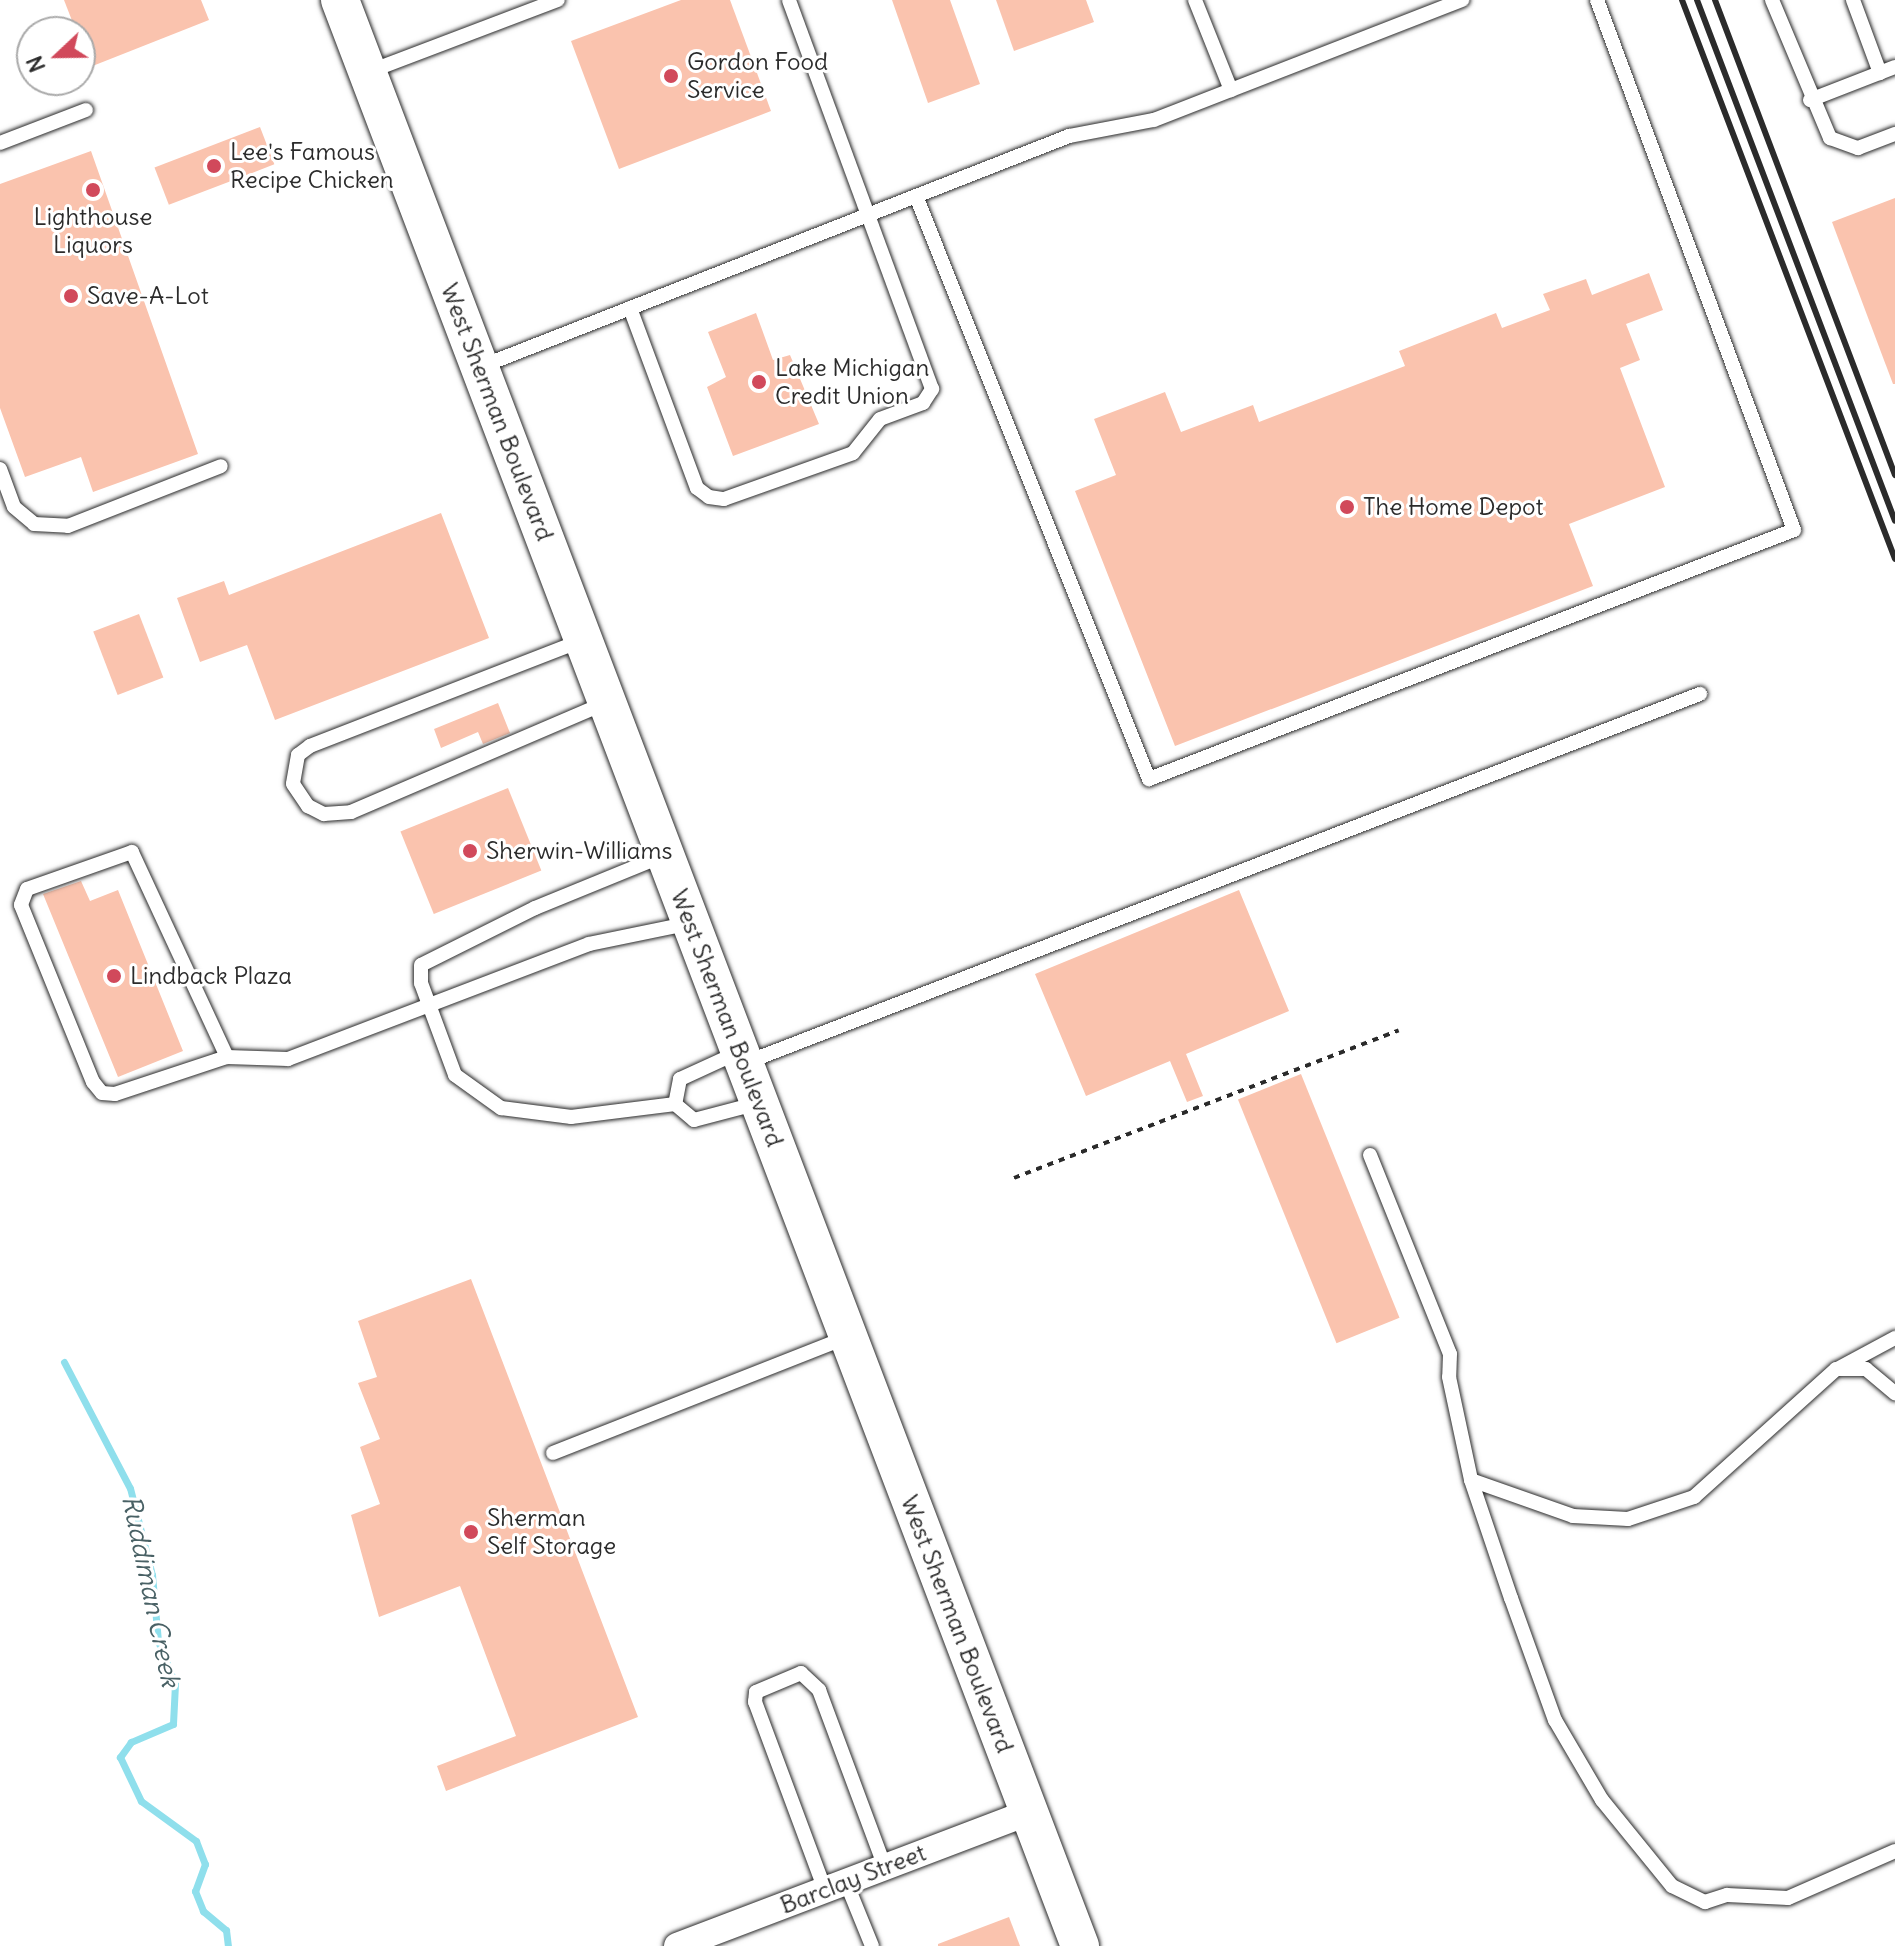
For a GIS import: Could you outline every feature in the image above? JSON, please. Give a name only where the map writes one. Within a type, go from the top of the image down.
[{"type":"main road","name":"West Sherman Boulevard","points":[[340,0],[1080,1946]]},
{"type":"street","name":"Barclay Street","points":[[677,1946],[720,1938],[836,1886],[1029,1812]]},
{"type":"lane","points":[[368,72],[558,0]]},
{"type":"lane","points":[[630,308],[697,488],[709,497],[724,499],[853,453],[880,419],[923,403],[932,389],[789,0]]},
{"type":"lane","points":[[1195,0],[1231,90]]},
{"type":"lane","points":[[480,367],[1069,136],[1154,120],[1462,0]]},
{"type":"lane","points":[[916,196],[1149,779],[1794,530],[1597,0]]},
{"type":"lane","points":[[1772,0],[1823,130],[1848,148],[1895,134]]},
{"type":"lane","points":[[1853,0],[1880,73]]},
{"type":"lane","points":[[1810,100],[1895,67]]},
{"type":"lane","points":[[0,143],[86,110]]},
{"type":"lane","points":[[0,469],[14,507],[34,524],[68,526],[221,466]]},
{"type":"lane","points":[[584,640],[310,746],[298,755],[293,784],[308,806],[324,814],[351,812],[607,702]]},
{"type":"lane","points":[[675,1104],[680,1079],[1700,694]]},
{"type":"lane","points":[[227,1057],[132,852],[27,889],[21,905],[102,1093],[145,1087],[227,1057],[288,1059],[589,944],[691,923]]},
{"type":"lane","points":[[665,855],[535,908],[421,965],[427,1006],[455,1075],[501,1108],[571,1117],[675,1104],[694,1120],[760,1103]]},
{"type":"lane","points":[[1370,1155],[1450,1354],[1449,1377],[1471,1480],[1555,1720],[1602,1800],[1672,1886],[1705,1902],[1727,1895],[1788,1898],[1895,1851]]},
{"type":"lane","points":[[553,1453],[848,1337]]},
{"type":"lane","points":[[1471,1480],[1573,1516],[1628,1519],[1694,1497],[1836,1369],[1895,1338]]},
{"type":"lane","points":[[1836,1369],[1866,1369],[1895,1393]]},
{"type":"lane","points":[[872,1946],[836,1886],[755,1702],[756,1692],[801,1673],[819,1690],[885,1867]]},
{"type":"path","points":[[1014,1178],[1399,1030]]},
{"type":"building","points":[[64,0],[201,0],[209,20],[96,65],[96,16],[70,16]]},
{"type":"building","name":"Gordon Food Service","points":[[681,0],[730,0],[771,111],[619,169],[571,41]]},
{"type":"building","points":[[892,0],[950,0],[980,84],[928,103]]},
{"type":"building","points":[[996,0],[1086,0],[1094,22],[1014,51]]},
{"type":"building","name":"Lee's Famous Recipe Chicken","points":[[260,127],[274,164],[169,205],[155,167]]},
{"type":"building","name":"Save-A-Lot","points":[[91,151],[198,454],[93,492],[81,457],[25,477],[0,408],[0,184]]},
{"type":"building","points":[[1895,198],[1895,384],[1893,384],[1832,222]]},
{"type":"building","name":"The Home Depot","points":[[1649,273],[1663,310],[1626,324],[1640,360],[1620,368],[1665,487],[1569,524],[1593,586],[1175,746],[1075,491],[1116,475],[1094,419],[1165,392],[1181,432],[1253,405],[1259,422],[1405,366],[1399,351],[1496,313],[1502,328],[1550,310],[1543,294],[1586,279],[1592,295]]},
{"type":"building","name":"Lake Michigan Credit Union","points":[[756,313],[773,360],[790,355],[819,424],[733,456],[707,387],[726,377],[708,332]]},
{"type":"building","points":[[441,513],[489,638],[275,720],[247,645],[200,662],[177,598],[224,581],[229,595]]},
{"type":"building","points":[[139,614],[163,677],[118,695],[93,632]]},
{"type":"building","points":[[498,703],[510,733],[483,744],[478,732],[441,748],[434,729]]},
{"type":"building","name":"Sherwin-Williams","points":[[508,788],[541,871],[434,914],[400,831]]},
{"type":"building","name":"Lindback Plaza","points":[[81,881],[90,901],[118,890],[183,1051],[118,1077],[43,894]]},
{"type":"building","points":[[1239,890],[1289,1011],[1186,1054],[1203,1096],[1187,1102],[1170,1061],[1086,1096],[1035,974]]},
{"type":"building","points":[[1301,1074],[1400,1318],[1336,1343],[1238,1099]]},
{"type":"building","points":[[471,1279],[638,1717],[446,1791],[437,1766],[516,1736],[460,1586],[379,1617],[351,1515],[380,1504],[360,1447],[380,1439],[358,1383],[377,1377],[358,1321]]},
{"type":"building","points":[[1009,1917],[1020,1946],[938,1946],[938,1944]]},
{"type":"waterway","name":"Ruddiman Creek","points":[[64,1362],[130,1488],[152,1575],[158,1641],[175,1684],[173,1724],[131,1742],[120,1757],[141,1801],[196,1841],[205,1864],[195,1891],[203,1911],[226,1930],[228,1946]]},
{"type":"railway","points":[[1682,0],[1895,559]]},
{"type":"railway","points":[[1697,0],[1895,521]]},
{"type":"railway","points":[[1715,0],[1895,475]]},
{"type":"place","name":"Gordon Food Service","points":[[671,76]]},
{"type":"place","name":"Lee's Famous Recipe Chicken","points":[[214,166]]},
{"type":"place","name":"Lighthouse Liquors","points":[[93,190]]},
{"type":"place","name":"Save-A-Lot","points":[[71,296]]},
{"type":"place","name":"Lake Michigan Credit Union","points":[[759,382]]},
{"type":"place","name":"The Home Depot","points":[[1347,507]]},
{"type":"place","name":"Sherwin-Williams","points":[[470,851]]},
{"type":"place","name":"Lindback Plaza","points":[[114,976]]},
{"type":"place","name":"Sherman Self Storage","points":[[471,1532]]}]
